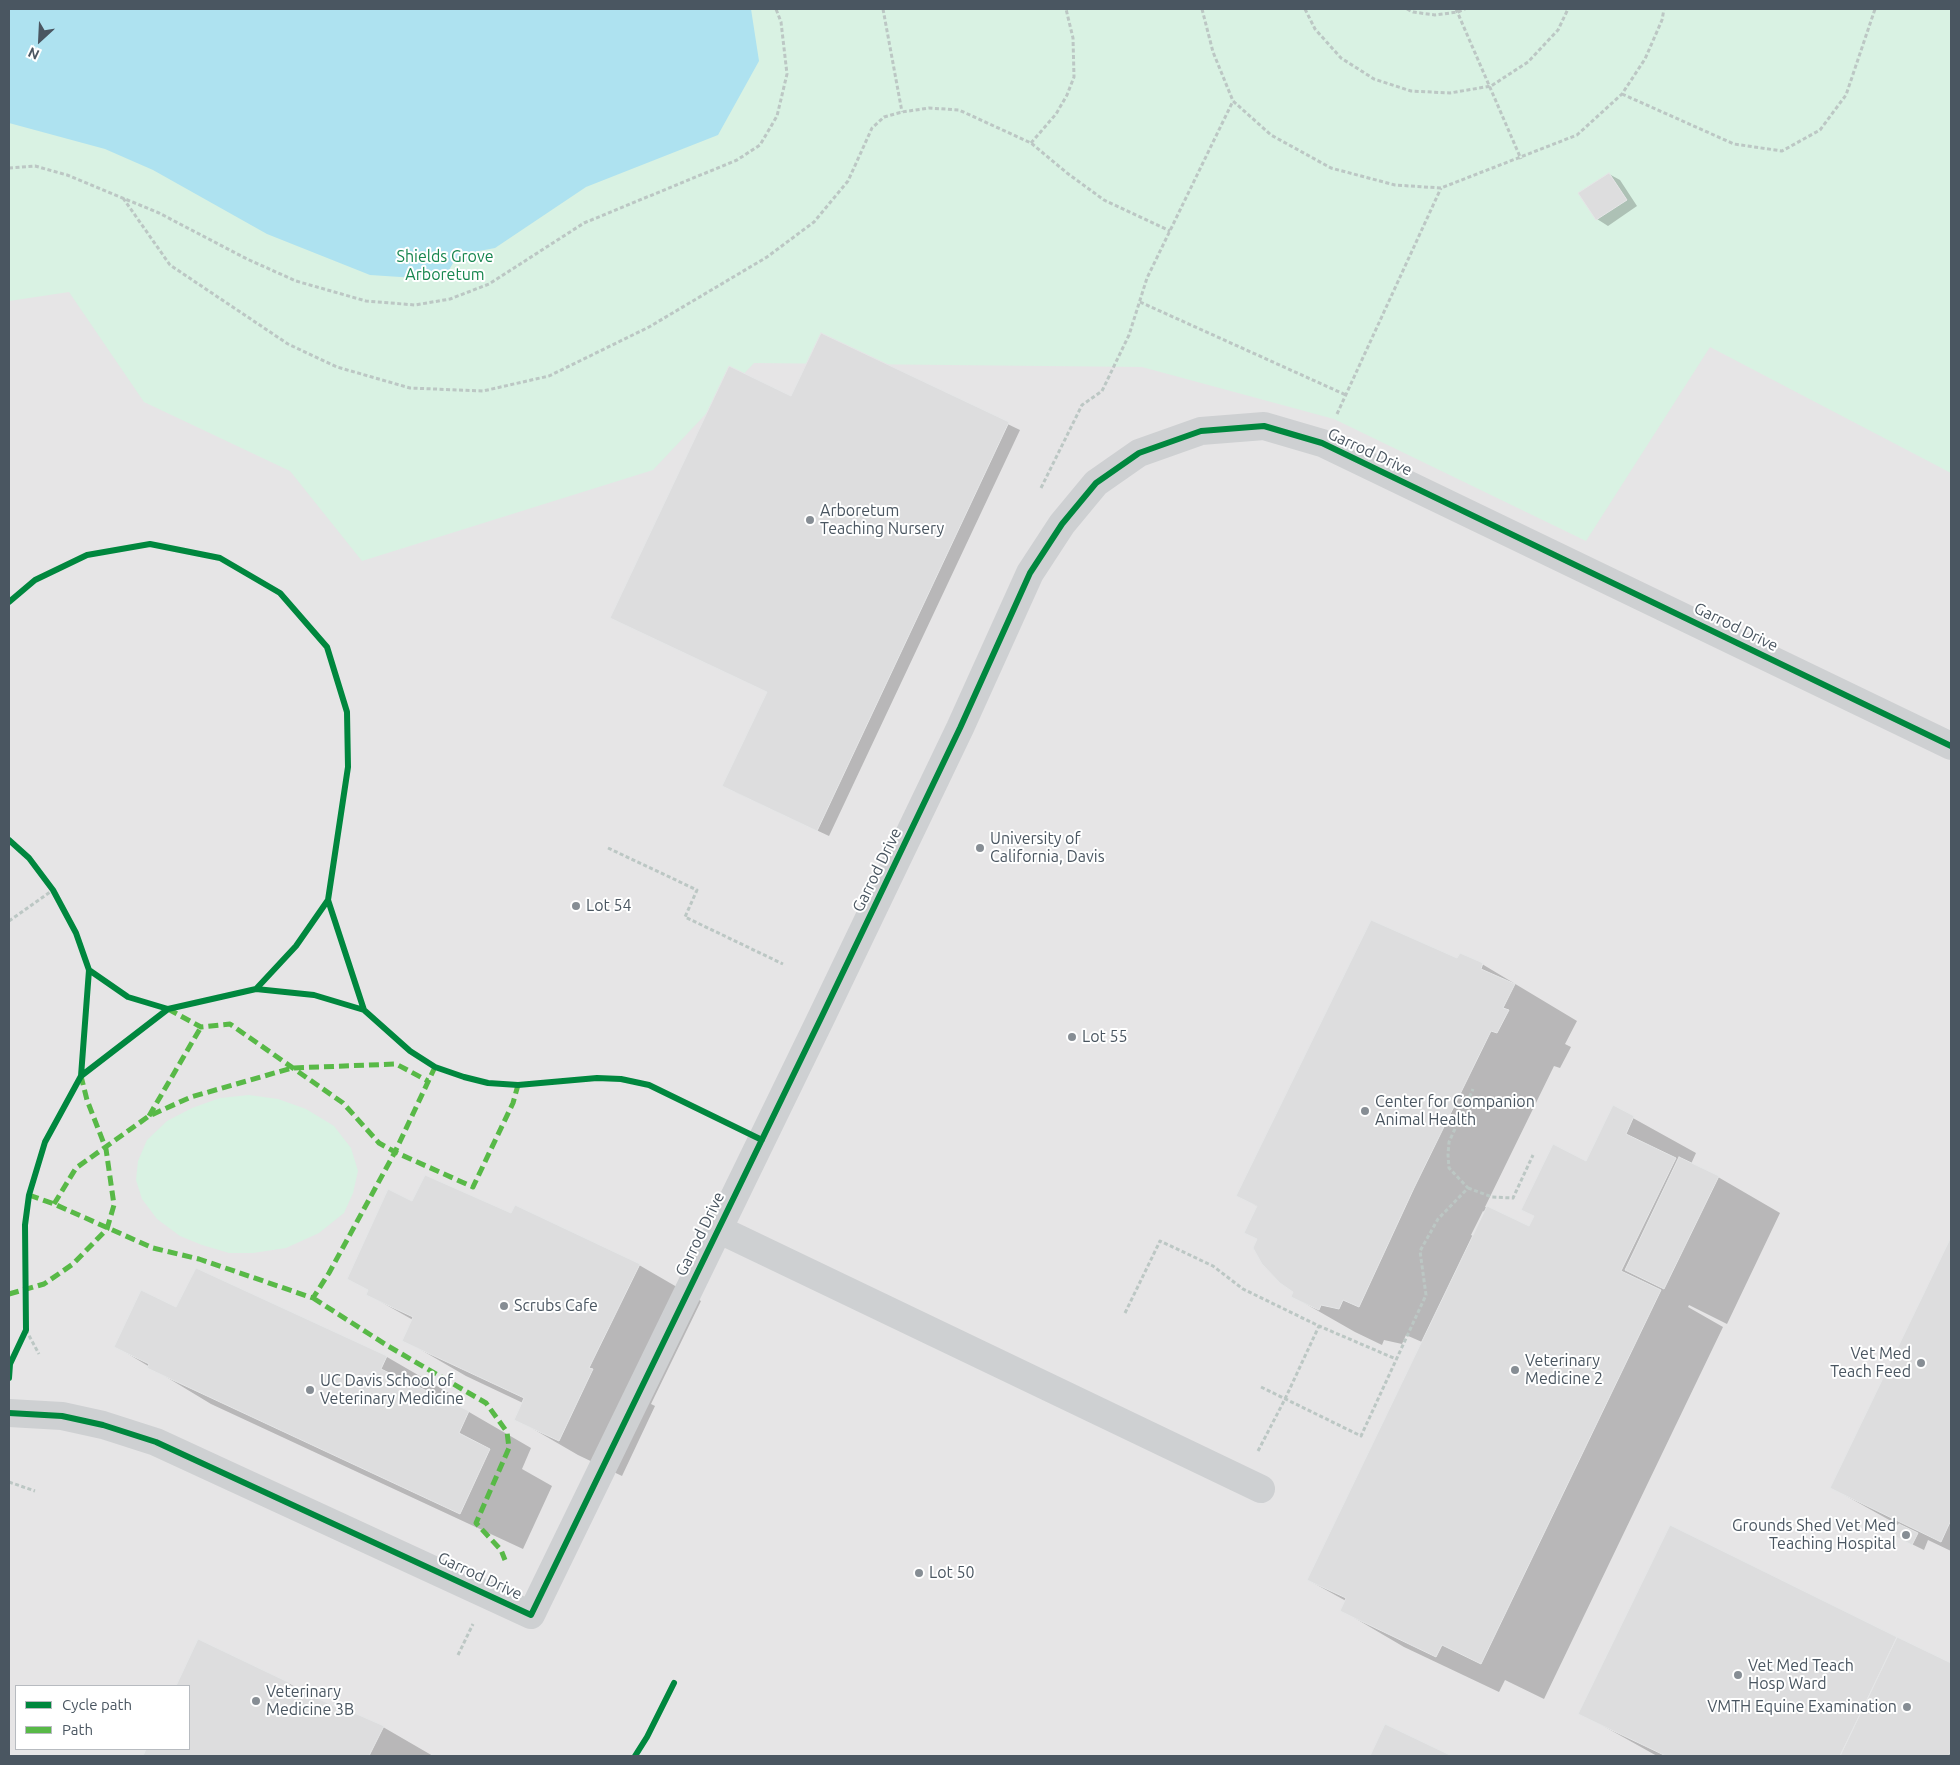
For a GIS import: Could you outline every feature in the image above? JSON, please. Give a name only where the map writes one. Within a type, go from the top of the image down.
[{"type":"street","name":"Garrod Drive","points":[[9,1413],[62,1416],[156,1442],[531,1615],[947,755],[1030,573],[1062,524],[1096,483],[1139,453],[1201,431],[1264,426],[1322,444],[1951,746]]},
{"type":"street","points":[[718,1229],[1252,1485]]},
{"type":"path","points":[[9,168],[35,166],[67,175],[159,213],[247,259],[296,281],[366,301],[415,305],[450,299],[489,284],[584,223],[737,160],[760,145],[777,116],[787,74],[781,22],[776,9]]},
{"type":"path","points":[[883,9],[902,112]]},
{"type":"path","points":[[1031,143],[1056,114],[1067,95],[1074,77],[1073,38],[1066,9]]},
{"type":"path","points":[[1202,9],[1213,52],[1233,101],[1270,135],[1331,168],[1395,185],[1441,188],[1520,159],[1577,135],[1622,94],[1645,59],[1662,20],[1664,9]]},
{"type":"path","points":[[1305,9],[1315,29],[1341,58],[1374,79],[1412,91],[1450,93],[1491,86],[1528,62],[1558,30],[1568,9]]},
{"type":"path","points":[[1407,9],[1413,12],[1435,15],[1465,9]]},
{"type":"path","points":[[1622,94],[1734,144],[1782,151],[1820,130],[1846,95],[1876,9]]},
{"type":"path","points":[[1457,10],[1491,86],[1520,159]]},
{"type":"path","points":[[1042,488],[1082,405],[1102,391],[1129,335],[1146,278],[1233,101]]},
{"type":"path","points":[[123,198],[170,265],[288,344],[337,366],[410,388],[483,391],[549,376],[649,326],[766,257],[814,222],[848,181],[872,128],[884,117],[902,112],[929,108],[959,110],[1031,143],[1104,200],[1170,231]]},
{"type":"path","points":[[1322,444],[1441,188]]},
{"type":"path","points":[[1140,302],[1346,395]]},
{"type":"path","points":[[608,848],[697,890],[685,917],[783,964]]},
{"type":"path","points":[[47,882],[57,898]]},
{"type":"path","points":[[9,921],[52,890]]},
{"type":"path","points":[[1473,1090],[1449,1142],[1449,1168],[1468,1188],[1492,1198],[1513,1198],[1534,1155]]},
{"type":"path","points":[[1261,1387],[1361,1436],[1426,1294],[1420,1251],[1438,1219],[1468,1188]]},
{"type":"path","points":[[1125,1313],[1160,1241],[1213,1266],[1243,1289],[1318,1326],[1396,1359]]},
{"type":"path","points":[[22,1339],[26,1330],[26,1322]]},
{"type":"path","points":[[1252,1485],[1285,1399],[1318,1326]]},
{"type":"path","points":[[26,1330],[39,1354]]},
{"type":"path","points":[[9,1482],[35,1490]]},
{"type":"path","points":[[458,1654],[474,1624]]},
{"type":"shaded area","name":"University of California, Davis","points":[[9,9],[1951,9],[1951,1756],[9,1756]]},
{"type":"green space","name":"Shields Grove Arboretum","points":[[9,9],[1951,9],[1951,473],[1710,347],[1586,541],[1334,419],[1142,367],[754,363],[653,470],[362,561],[290,471],[144,402],[69,292],[9,301]]},
{"type":"green space","points":[[249,1095],[278,1099],[306,1109],[334,1126],[351,1148],[358,1171],[353,1193],[344,1213],[319,1233],[286,1248],[253,1253],[229,1253],[180,1236],[157,1219],[142,1199],[136,1180],[138,1161],[147,1140],[167,1121],[192,1108],[220,1098]]},
{"type":"water","points":[[9,9],[751,9],[759,61],[718,135],[586,187],[495,248],[479,251],[466,261],[453,263],[448,272],[431,279],[370,275],[267,234],[153,170],[105,149],[9,123]]},
{"type":"building","points":[[1609,173],[1627,200],[1596,220],[1578,193]]},
{"type":"building","name":"Arboretum Teaching Nursery","points":[[821,333],[1009,422],[817,831],[722,786],[767,692],[610,618],[729,366],[791,396]]},
{"type":"building","name":"Center for Companion Animal Health","points":[[1371,920],[1457,958],[1460,953],[1483,963],[1481,969],[1515,984],[1503,1008],[1509,1010],[1497,1033],[1491,1031],[1414,1188],[1359,1307],[1343,1300],[1339,1309],[1321,1305],[1319,1310],[1291,1297],[1293,1292],[1280,1283],[1262,1264],[1253,1248],[1257,1239],[1244,1233],[1257,1206],[1236,1196]]},
{"type":"building","name":"Veterinary Medicine 2","points":[[1613,1105],[1634,1116],[1626,1134],[1676,1158],[1621,1271],[1661,1290],[1481,1664],[1442,1645],[1436,1657],[1340,1611],[1346,1598],[1307,1580],[1487,1206],[1529,1226],[1534,1216],[1521,1210],[1553,1144],[1586,1161]]},
{"type":"building","points":[[1679,1157],[1719,1176],[1664,1289],[1625,1270]]},
{"type":"building","name":"Scrubs Cafe","points":[[425,1175],[511,1213],[515,1205],[640,1264],[589,1368],[593,1369],[559,1441],[514,1420],[524,1398],[402,1341],[413,1317],[366,1295],[368,1290],[347,1279],[388,1189],[412,1201]]},
{"type":"building","name":"Vet Med Teach Feed","points":[[1951,1237],[1951,1520],[1941,1542],[1830,1488]]},
{"type":"building","name":"UC Davis School of Veterinary Medicine","points":[[196,1268],[387,1356],[381,1369],[469,1411],[459,1433],[490,1449],[460,1514],[147,1368],[149,1364],[114,1347],[141,1290],[176,1307]]},
{"type":"building","name":"Grounds Shed Vet Med Teaching Hospital","points":[[1899,1524],[1918,1533],[1912,1545],[1894,1536]]},
{"type":"building","name":"Vet Med Teach Hosp Ward","points":[[1670,1525],[1897,1637],[1840,1756],[1666,1756],[1578,1714]]},
{"type":"building","name":"VMTH Equine Examination","points":[[1897,1637],[1951,1663],[1951,1751],[1948,1756],[1840,1756]]},
{"type":"building","name":"Veterinary Medicine 3B","points":[[198,1639],[351,1714],[352,1712],[384,1726],[369,1756],[143,1756],[146,1750],[190,1750],[190,1685],[176,1685]]},
{"type":"building","points":[[1385,1724],[1452,1756],[1370,1756]]},
{"type":"marked path","points":[[168,1009],[201,1027],[230,1024],[343,1103],[379,1143],[473,1187],[513,1103],[518,1085]]},
{"type":"marked path","points":[[149,1116],[201,1027]]},
{"type":"marked path","points":[[54,1204],[76,1168],[149,1116],[191,1097],[292,1068],[396,1064],[428,1081]]},
{"type":"marked path","points":[[29,1195],[54,1204],[153,1248],[199,1259],[313,1298],[329,1273],[395,1152],[435,1067]]},
{"type":"marked path","points":[[9,1294],[44,1284],[73,1264],[107,1229],[114,1205],[106,1149],[87,1100],[81,1076]]},
{"type":"marked path","points":[[313,1298],[388,1346],[486,1403],[507,1432],[509,1448],[476,1523],[501,1550],[505,1560]]},
{"type":"cycle path","points":[[9,1413],[62,1416],[103,1425],[156,1442],[531,1615],[960,728],[1030,573],[1062,524],[1096,483],[1139,453],[1201,431],[1264,426],[1322,443],[1951,746]]},
{"type":"cycle path","points":[[9,602],[35,580],[87,555],[150,544],[220,558],[280,593],[327,647],[347,712],[348,767],[328,900],[364,1010]]},
{"type":"cycle path","points":[[9,840],[29,858],[53,890],[76,933],[89,970],[81,1076]]},
{"type":"cycle path","points":[[256,989],[296,946],[328,900]]},
{"type":"cycle path","points":[[89,970],[128,997],[168,1009]]},
{"type":"cycle path","points":[[9,1378],[10,1364],[26,1330],[25,1225],[29,1195],[45,1142],[81,1076],[168,1009],[256,989],[314,995],[364,1010],[410,1051],[435,1067],[464,1077],[488,1083],[518,1085],[597,1078],[621,1079],[649,1085],[762,1140]]},
{"type":"cycle path","points":[[635,1756],[647,1737],[674,1683]]},
{"type":"place","name":"Arboretum Teaching Nursery","points":[[810,520]]},
{"type":"place","name":"University of California, Davis","points":[[980,848]]},
{"type":"place","name":"Lot 54","points":[[576,906]]},
{"type":"place","name":"Lot 55","points":[[1072,1037]]},
{"type":"place","name":"Center for Companion Animal Health","points":[[1365,1111]]},
{"type":"place","name":"Scrubs Cafe","points":[[504,1306]]},
{"type":"place","name":"Vet Med Teach Feed","points":[[1921,1363]]},
{"type":"place","name":"Veterinary Medicine 2","points":[[1515,1370]]},
{"type":"place","name":"UC Davis School of Veterinary Medicine","points":[[310,1390]]},
{"type":"place","name":"Grounds Shed Vet Med Teaching Hospital","points":[[1906,1535]]},
{"type":"place","name":"Lot 50","points":[[919,1573]]},
{"type":"place","name":"Vet Med Teach Hosp Ward","points":[[1738,1675]]},
{"type":"place","name":"Veterinary Medicine 3B","points":[[256,1701]]},
{"type":"place","name":"VMTH Equine Examination","points":[[1907,1707]]}]
